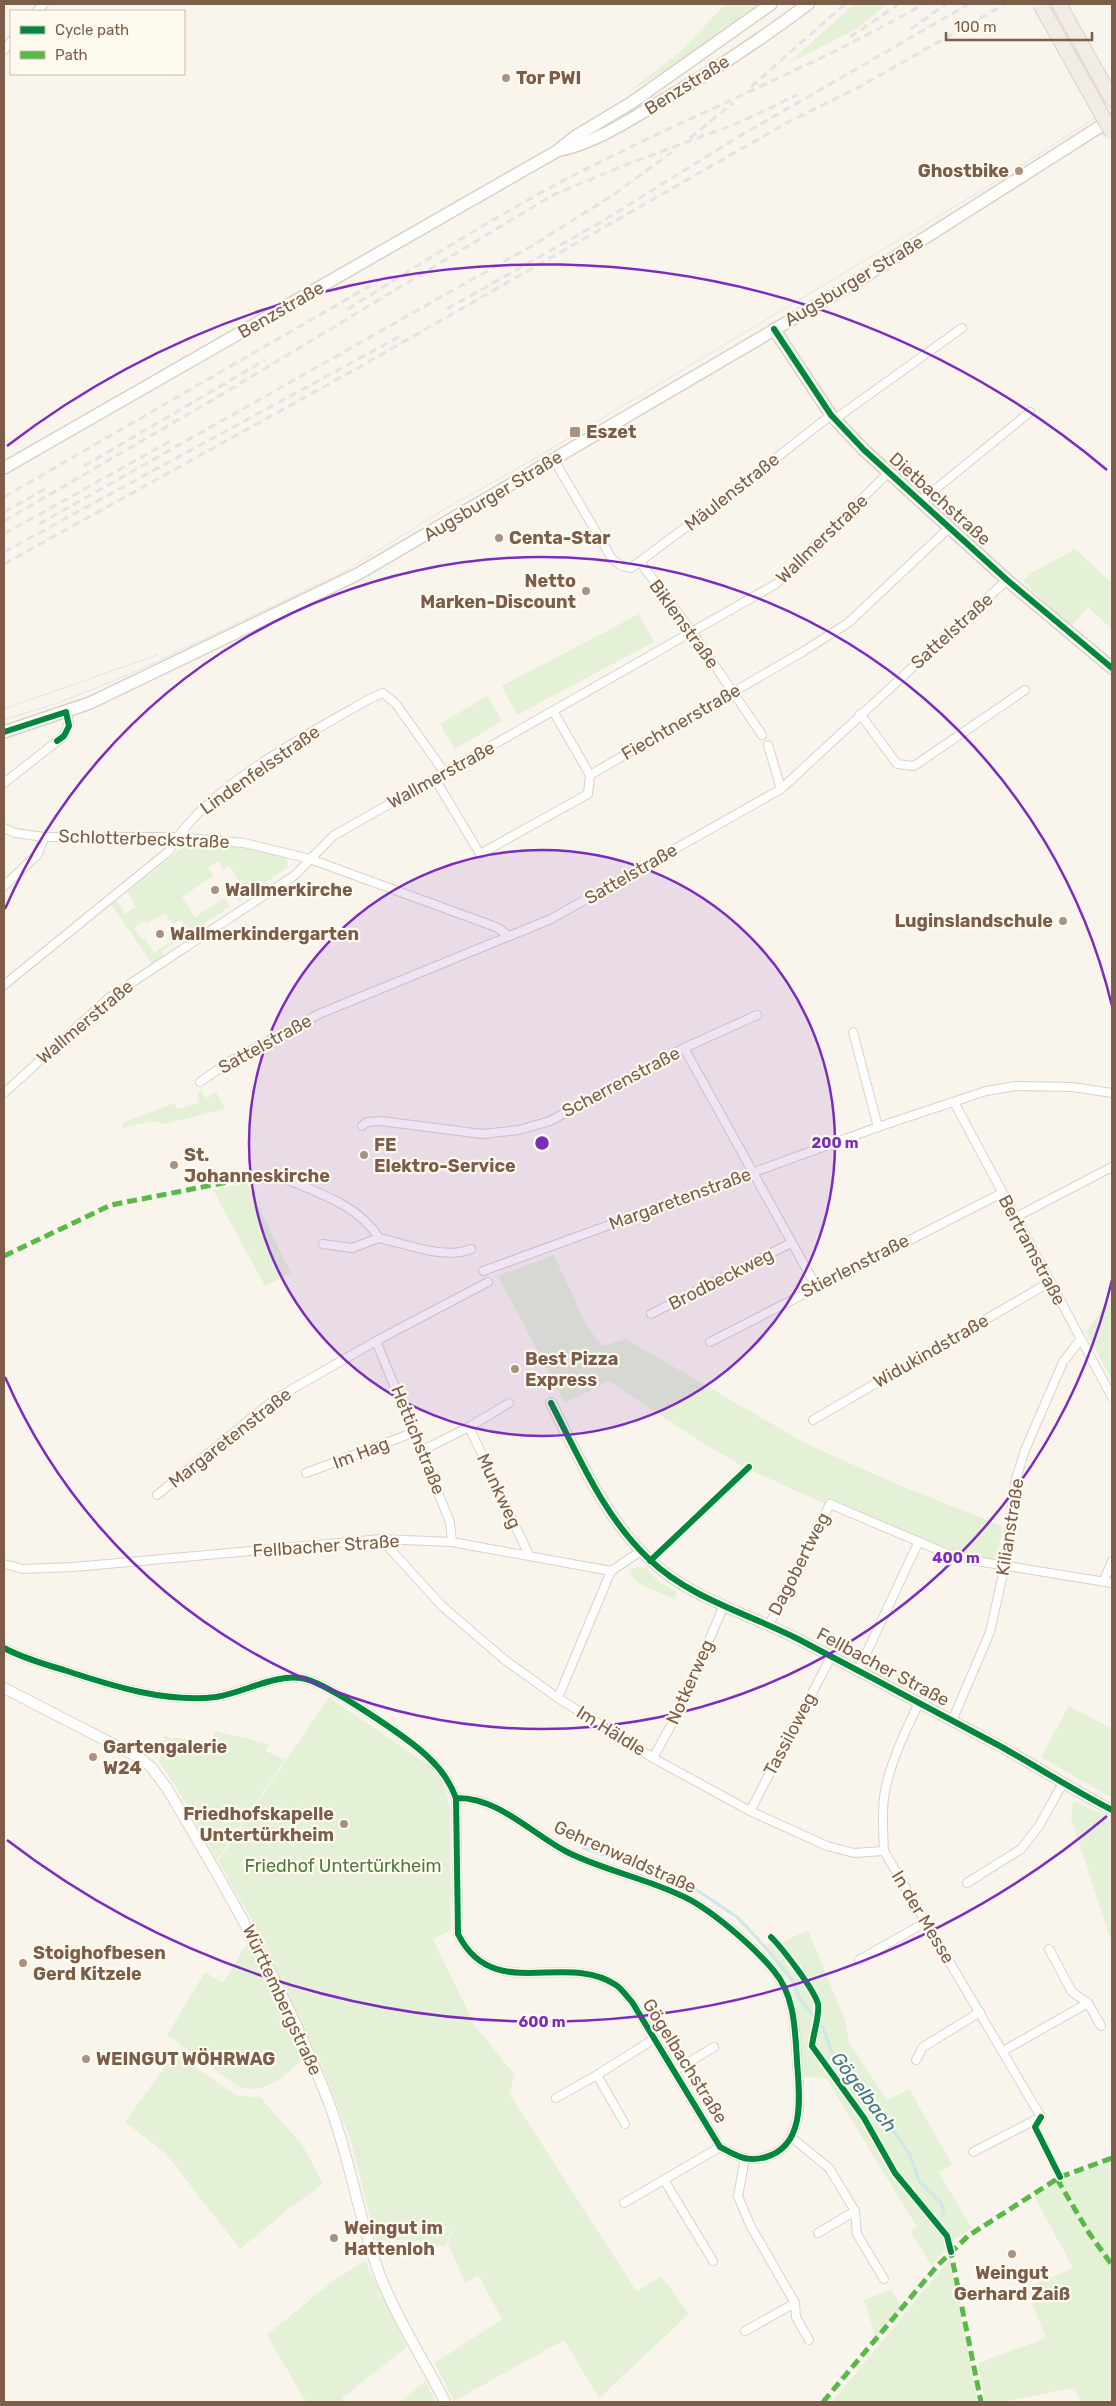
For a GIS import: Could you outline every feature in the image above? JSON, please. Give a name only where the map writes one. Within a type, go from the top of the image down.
[{"type":"highway","points":[[1040,4],[1112,134]]},
{"type":"highway","points":[[1059,4],[1112,100]]},
{"type":"main road","name":"Benzstraße","points":[[4,468],[557,151],[576,136],[630,104],[772,4]]},
{"type":"main road","name":"Benzstraße","points":[[557,151],[582,145],[601,136],[660,102],[737,54],[808,4]]},
{"type":"main road","name":"Augsburger Straße","points":[[4,732],[66,712],[322,593],[429,534],[898,256],[1112,118]]},
{"type":"main road","name":"Dietbachstraße","points":[[774,329],[833,417],[888,473],[1008,580],[1112,668]]},
{"type":"street","name":"Mäulenstraße","points":[[631,568],[833,417],[962,328]]},
{"type":"street","points":[[921,501],[1030,412]]},
{"type":"street","name":"Biklenstraße","points":[[554,460],[612,559],[622,566],[631,568]]},
{"type":"street","name":"Wallmerstraße","points":[[4,1093],[110,997],[295,875],[333,836],[776,584],[888,473]]},
{"type":"street","name":"Fiechtnerstraße","points":[[590,775],[848,624],[950,527]]},
{"type":"street","name":"Biklenstraße","points":[[640,562],[692,632],[762,735]]},
{"type":"street","name":"Sattelstraße","points":[[200,1082],[228,1063],[319,1014],[551,919],[781,789],[860,714],[1008,580]]},
{"type":"street","points":[[860,714],[897,764],[914,766],[1025,690]]},
{"type":"street","name":"Lindenfelsstraße","points":[[4,985],[169,851],[176,837],[196,815],[242,778],[293,743],[371,698],[382,693],[396,704],[445,773]]},
{"type":"street","points":[[435,779],[480,854],[588,794],[590,775],[554,711]]},
{"type":"street","points":[[4,783],[64,736],[69,722],[66,712]]},
{"type":"street","points":[[768,745],[781,789]]},
{"type":"street","name":"Schlotterbeckstraße","points":[[4,828],[16,833],[44,837],[176,837],[244,843],[310,859],[496,928],[509,936]]},
{"type":"street","points":[[4,886],[38,854],[44,837]]},
{"type":"street","name":"Scherrenstraße","points":[[362,1126],[367,1122],[382,1120],[482,1134],[519,1130],[550,1121],[684,1048],[757,1015]]},
{"type":"street","points":[[853,1032],[878,1127]]},
{"type":"street","points":[[684,1048],[816,1286]]},
{"type":"street","name":"Margaretenstraße","points":[[483,1271],[878,1127],[986,1091],[1015,1086],[1072,1087],[1112,1093]]},
{"type":"street","name":"Bertramstraße","points":[[954,1102],[1112,1397]]},
{"type":"street","points":[[1016,1217],[1112,1167]]},
{"type":"street","points":[[281,1177],[350,1209],[371,1224],[379,1238]]},
{"type":"street","name":"Stierlenstraße","points":[[710,1342],[816,1286],[1002,1193]]},
{"type":"street","points":[[323,1244],[352,1248],[379,1238],[448,1253],[461,1254],[471,1249]]},
{"type":"street","name":"Brodbeckweg","points":[[651,1314],[791,1243]]},
{"type":"street","name":"Margaretenstraße","points":[[157,1495],[275,1399],[376,1341],[488,1282]]},
{"type":"street","name":"Widukindstraße","points":[[813,1420],[1050,1282]]},
{"type":"street","name":"Kilianstraße","points":[[952,1721],[990,1632],[1006,1566],[1015,1482],[1025,1450],[1063,1362],[1080,1340]]},
{"type":"street","name":"Hettichstraße","points":[[376,1341],[415,1432],[450,1522],[452,1542]]},
{"type":"street","name":"Fellbacher Straße","points":[[551,1403],[598,1493],[640,1551],[666,1573],[724,1605],[769,1625],[919,1703],[1112,1810]]},
{"type":"street","points":[[422,1450],[470,1427],[508,1404]]},
{"type":"street","name":"Munkweg","points":[[470,1427],[529,1555]]},
{"type":"street","name":"Im Hag","points":[[306,1474],[415,1432]]},
{"type":"street","name":"Dagobertweg","points":[[769,1625],[830,1504],[919,1541]]},
{"type":"street","name":"Fellbacher Straße","points":[[4,1564],[23,1569],[74,1567],[381,1539],[452,1542],[611,1571]]},
{"type":"street","name":"Im Häldle","points":[[381,1539],[442,1606],[505,1660],[558,1698],[653,1758],[750,1811],[826,1846],[854,1853],[884,1851]]},
{"type":"street","points":[[858,1671],[919,1541],[950,1555],[1112,1583]]},
{"type":"street","points":[[558,1698],[611,1571],[640,1551]]},
{"type":"street","points":[[1103,1582],[1112,1561]]},
{"type":"street","name":"Notkerweg","points":[[653,1758],[679,1711],[724,1605]]},
{"type":"street","points":[[4,1648],[18,1656],[88,1678],[176,1698],[199,1699],[225,1696],[290,1678],[300,1677],[316,1682],[333,1691],[428,1756],[449,1780],[456,1798]]},
{"type":"street","name":"Tassiloweg","points":[[750,1811],[831,1657]]},
{"type":"street","name":"Württembergstraße","points":[[4,1688],[140,1758],[152,1768],[168,1790],[256,1941],[275,1980],[329,2102],[342,2138],[378,2271],[445,2402]]},
{"type":"street","name":"In der Messe","points":[[919,1703],[890,1772],[885,1794],[882,1823],[884,1851],[1004,2051],[1041,2117],[973,2152]]},
{"type":"street","points":[[967,1884],[1021,1849],[1039,1826],[1063,1783]]},
{"type":"street","name":"Gögelbachstraße","points":[[456,1798],[458,1934],[465,1949],[486,1967],[508,1971],[589,1974],[616,1985],[632,2002],[720,2147],[745,2158],[758,2159],[772,2155],[782,2149],[791,2137]]},
{"type":"street","name":"Gehrenwaldstraße","points":[[456,1798],[482,1801],[568,1852],[682,1895],[709,1912],[756,1952],[779,1978],[790,2002],[795,2041],[799,2110],[791,2137]]},
{"type":"street","points":[[859,1960],[926,1922]]},
{"type":"street","points":[[1049,1948],[1072,1992],[1088,2003],[1101,2026]]},
{"type":"street","points":[[1004,2051],[1088,2003]]},
{"type":"street","points":[[916,2060],[923,2047],[980,2012]]},
{"type":"street","points":[[556,2098],[654,2039]]},
{"type":"street","name":"Gögelbachstraße","points":[[674,2071],[714,2047]]},
{"type":"street","points":[[596,2075],[624,2124]]},
{"type":"street","points":[[791,2137],[829,2168],[855,2211],[856,2234],[884,2279]]},
{"type":"street","points":[[624,2203],[720,2147]]},
{"type":"street","points":[[745,2158],[738,2196],[750,2225],[795,2303],[796,2317],[809,2340]]},
{"type":"street","points":[[664,2180],[713,2261]]},
{"type":"street","points":[[818,2233],[855,2211]]},
{"type":"street","points":[[746,2331],[795,2303]]},
{"type":"green space","points":[[726,4],[762,4],[686,58],[627,93],[680,52]]},
{"type":"green space","points":[[854,4],[887,4],[856,29],[789,63]]},
{"type":"green space","points":[[1075,549],[1112,583],[1112,629],[1088,607],[1071,627],[1023,581],[1030,574]]},
{"type":"green space","points":[[639,614],[654,642],[517,715],[502,686]]},
{"type":"green space","points":[[487,696],[502,721],[455,749],[440,724]]},
{"type":"green space","points":[[222,843],[286,857],[288,867],[239,901],[233,893],[242,887],[229,866],[223,869],[218,861],[208,868],[213,876],[182,897],[195,917],[225,898],[230,906],[190,933],[181,920],[173,924],[165,913],[146,924],[144,921],[134,928],[142,940],[145,939],[154,953],[186,932],[187,934],[162,951],[165,957],[153,965],[111,904],[117,901],[125,914],[136,907],[128,892],[186,845]]},
{"type":"green space","points":[[201,1091],[206,1098],[216,1092],[225,1109],[164,1124],[154,1121],[122,1128],[122,1123],[175,1103],[177,1109],[200,1103],[197,1094]]},
{"type":"green space","points":[[247,1183],[291,1273],[265,1286],[213,1190]]},
{"type":"green space","points":[[554,1255],[587,1327],[603,1346],[626,1339],[805,1443],[894,1483],[1002,1526],[999,1549],[994,1560],[970,1560],[859,1518],[778,1483],[714,1450],[609,1381],[565,1403],[498,1276]]},
{"type":"green space","points":[[1112,1296],[1112,1380],[1086,1332]]},
{"type":"green space","points":[[637,1567],[646,1568],[658,1581],[677,1592],[674,1599],[638,1583],[630,1574],[631,1570]]},
{"type":"green space","name":"Friedhof Untertürkheim","points":[[329,1697],[437,1771],[445,1788],[450,1808],[451,1930],[433,1939],[475,2026],[515,2075],[509,2093],[637,2292],[661,2276],[689,2314],[599,2398],[564,2340],[454,2401],[435,2363],[502,2319],[478,2275],[465,2283],[448,2243],[455,2226],[445,2246],[405,2240],[376,2241],[350,2138],[320,2062],[254,1924],[218,1861]]},
{"type":"green space","points":[[1069,1706],[1112,1729],[1112,1798],[1041,1757]]},
{"type":"green space","points":[[215,1731],[269,1744],[266,1751],[285,1760],[217,1860],[175,1785],[159,1762],[164,1736],[212,1743]]},
{"type":"green space","points":[[1073,1801],[1112,1818],[1112,1944],[1071,1818]]},
{"type":"green space","points":[[808,1930],[845,2020],[849,2042],[887,2100],[909,2089],[952,2164],[939,2173],[972,2228],[953,2241],[932,2266],[910,2231],[917,2227],[826,2078],[803,2077],[796,2001],[790,1983],[765,1948],[776,1936],[781,1943]]},
{"type":"green space","points":[[247,1943],[265,1976],[302,2060],[274,2082],[266,2086],[248,2089],[239,2087],[167,2035],[205,1972],[223,1983]]},
{"type":"green space","points":[[175,2053],[237,2096],[260,2097],[303,2146],[323,2184],[291,2207],[240,2249],[166,2154],[125,2122]]},
{"type":"green space","points":[[1112,2160],[1112,2402],[1081,2402],[1074,2388],[1002,2402],[985,2402],[978,2363],[1046,2338],[1026,2288],[1073,2268],[1034,2196],[1061,2180]]},
{"type":"green space","points":[[950,2259],[978,2402],[832,2402]]},
{"type":"green space","points":[[365,2261],[407,2347],[342,2398],[345,2402],[306,2402],[267,2335],[333,2281]]},
{"type":"green space","points":[[891,2290],[902,2308],[876,2339],[864,2300]]},
{"type":"green space","points":[[425,2381],[436,2402],[401,2402]]},
{"type":"waterway","name":"Gögelbach","points":[[583,1848],[676,1879],[695,1889],[737,1917],[791,1978],[800,1999],[823,2028],[832,2053],[848,2069],[863,2095],[884,2117],[910,2155],[919,2181],[941,2203],[944,2214]]},
{"type":"tram line","points":[[4,720],[58,703],[128,675],[344,572],[443,510],[529,462],[994,183],[1112,107]]},
{"type":"tram line","points":[[4,709],[157,655]]},
{"type":"railway","points":[[751,87],[845,4]]},
{"type":"railway","points":[[850,37],[899,4]]},
{"type":"railway","points":[[348,309],[473,232],[569,178],[642,141],[845,46],[924,4]]},
{"type":"railway","points":[[911,29],[946,4]]},
{"type":"railway","points":[[447,309],[601,222],[738,137],[969,4]]},
{"type":"railway","points":[[4,564],[356,369],[790,121],[861,86],[1005,4]]},
{"type":"railway","points":[[4,521],[221,395],[551,196],[620,167],[738,123],[797,95]]},
{"type":"railway","points":[[690,138],[733,103]]},
{"type":"railway","points":[[39,524],[535,244],[613,195],[672,152]]},
{"type":"railway","points":[[4,497],[387,276]]},
{"type":"railway","points":[[4,552],[404,334]]},
{"type":"railway","points":[[84,466],[265,360]]},
{"type":"railway","points":[[4,534],[174,439]]},
{"type":"railway","points":[[4,512],[45,489]]},
{"type":"marked path","points":[[4,1256],[111,1205],[233,1181],[281,1177]]},
{"type":"marked path","points":[[823,2402],[937,2266],[968,2236],[1060,2177],[1112,2158]]},
{"type":"marked path","points":[[1057,2179],[1089,2233],[1112,2265]]},
{"type":"marked path","points":[[950,2248],[981,2402]]},
{"type":"cycle path","points":[[774,329],[831,415],[864,450],[1007,580],[1112,668]]},
{"type":"cycle path","points":[[4,732],[66,712],[69,726],[64,736],[57,741]]},
{"type":"cycle path","points":[[551,1403],[582,1465],[606,1505],[633,1542],[665,1573],[701,1595],[798,1639],[998,1745],[1112,1810]]},
{"type":"cycle path","points":[[650,1561],[749,1467]]},
{"type":"cycle path","points":[[4,1648],[18,1655],[101,1682],[139,1692],[178,1698],[216,1697],[270,1681],[301,1678],[329,1689],[367,1712],[405,1738],[429,1758],[442,1772],[454,1792],[456,1798],[458,1934],[473,1955],[490,1967],[510,1972],[575,1973],[596,1976],[616,1985],[632,2002],[720,2147],[738,2156],[750,2159],[766,2157],[779,2151],[788,2141],[794,2130],[798,2116],[799,2088],[796,2037],[793,2014],[786,1991],[781,1981],[765,1961],[730,1928],[692,1901],[666,1889],[567,1852],[514,1818],[486,1803],[456,1798]]},
{"type":"cycle path","points":[[771,1937],[790,1959],[818,2004],[812,2046],[864,2118],[895,2173],[947,2236],[951,2252]]},
{"type":"cycle path","points":[[1041,2117],[1035,2127],[1060,2177]]},
{"type":"place","name":"Tor PWI","points":[[506,78]]},
{"type":"place","name":"Ghostbike","points":[[1019,171]]},
{"type":"place","name":"Eszet","points":[[575,432]]},
{"type":"place","name":"Centa-Star","points":[[499,538]]},
{"type":"place","name":"Netto Marken-Discount","points":[[586,591]]},
{"type":"place","name":"Wallmerkirche","points":[[215,890]]},
{"type":"place","name":"Luginslandschule","points":[[1063,921]]},
{"type":"place","name":"Wallmerkindergarten","points":[[160,934]]},
{"type":"place","name":"FE Elektro-Service","points":[[364,1155]]},
{"type":"place","name":"St. Johanneskirche","points":[[174,1165]]},
{"type":"place","name":"Best Pizza Express","points":[[515,1369]]},
{"type":"place","name":"Gartengalerie W24","points":[[93,1757]]},
{"type":"place","name":"Friedhofskapelle Untertürkheim","points":[[344,1824]]},
{"type":"place","name":"Stoighofbesen Gerd Kitzele","points":[[23,1963]]},
{"type":"place","name":"WEINGUT WÖHRWAG","points":[[86,2059]]},
{"type":"place","name":"Weingut im Hattenloh","points":[[334,2238]]},
{"type":"place","name":"Weingut Gerhard Zaiß","points":[[1012,2254]]}]
